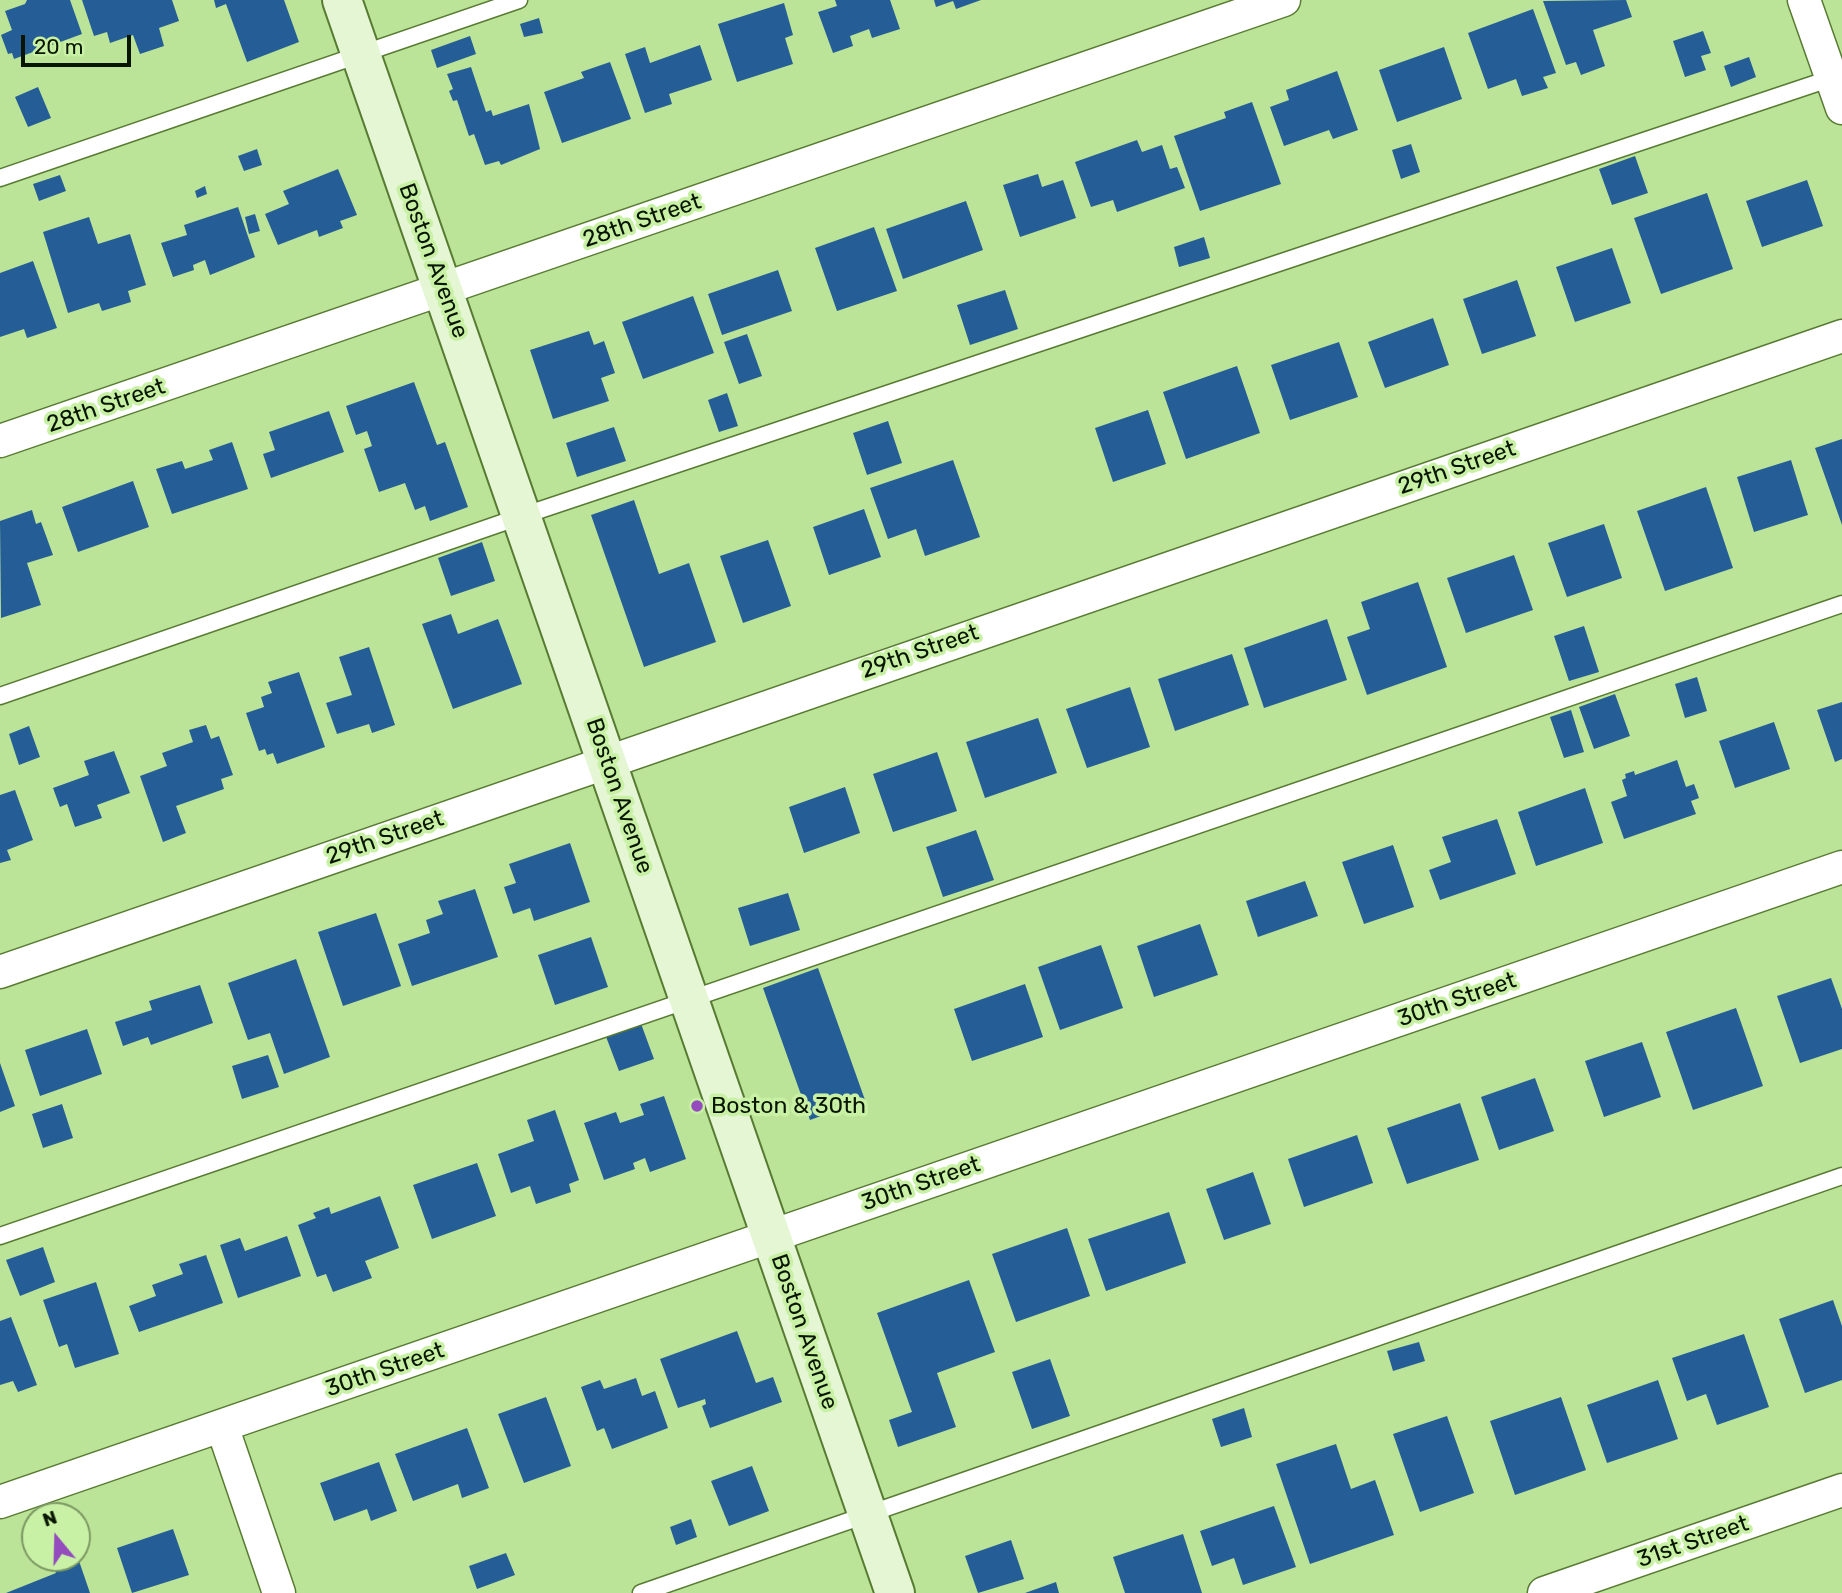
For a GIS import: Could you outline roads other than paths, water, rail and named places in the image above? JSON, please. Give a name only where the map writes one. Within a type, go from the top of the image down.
[{"type":"street","name":"Boston Avenue","points":[[342,0],[895,1593]]},
{"type":"street","name":"28th Street","points":[[0,441],[1284,0]]},
{"type":"street","points":[[1804,0],[1837,76],[1842,108]]},
{"type":"street","name":"29th Street","points":[[0,972],[607,760],[1842,336]]},
{"type":"street","name":"30th Street","points":[[0,1503],[1842,867]]},
{"type":"street","points":[[222,1426],[279,1593]]},
{"type":"street","name":"31st Street","points":[[1544,1593],[1842,1490]]},
{"type":"lane","points":[[0,178],[519,0]]},
{"type":"lane","points":[[0,696],[522,516],[1837,76]]},
{"type":"lane","points":[[0,1236],[1842,604]]},
{"type":"lane","points":[[641,1593],[1842,1176]]},
{"type":"place","name":"Boston & 30th","points":[[697,1106]]}]
